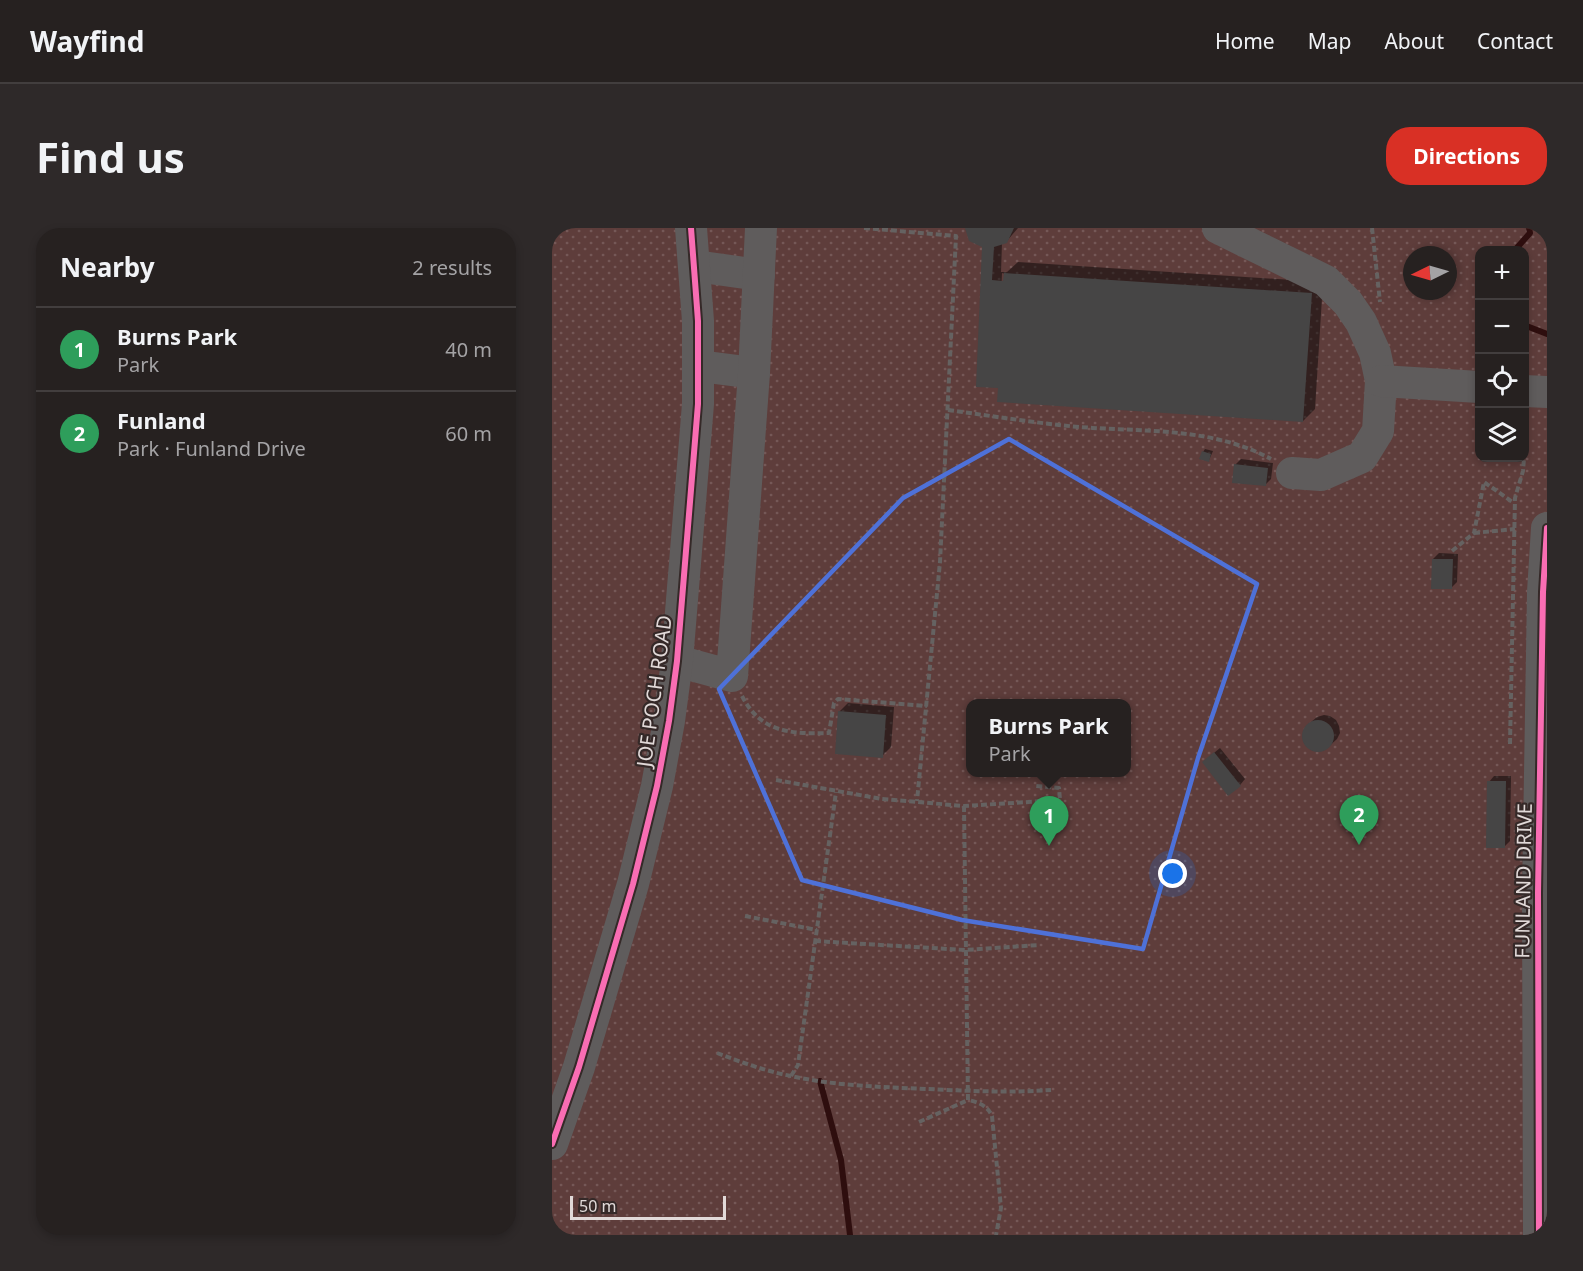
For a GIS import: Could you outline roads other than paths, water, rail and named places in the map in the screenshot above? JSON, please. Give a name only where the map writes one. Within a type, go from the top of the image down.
[{"type":"street","name":"JOE POCH ROAD","points":[[552,1144],[579,1067],[633,884],[657,786],[669,721],[677,661],[698,404],[699,366],[691,228]]},
{"type":"street","points":[[677,661],[732,676],[754,373],[761,228]]},
{"type":"street","points":[[1218,228],[1334,287],[1361,322],[1375,353],[1381,381],[1378,431],[1362,457],[1321,475],[1292,473]]},
{"type":"street","points":[[695,266],[759,275]]},
{"type":"street","points":[[699,366],[754,373]]},
{"type":"street","points":[[1381,381],[1475,387]]},
{"type":"street","points":[[1529,391],[1547,392]]},
{"type":"street","name":"FUNLAND DRIVE","points":[[1539,1235],[1538,968],[1544,721],[1543,592],[1547,528]]},
{"type":"waterway","points":[[1519,246],[1530,233],[1529,228]]},
{"type":"waterway","points":[[1529,327],[1547,334]]},
{"type":"waterway","points":[[820,1081],[841,1160],[850,1235]]},
{"type":"place","name":"Funland","points":[[1359,845]]},
{"type":"place","name":"Burns Park","points":[[1049,846]]}]
